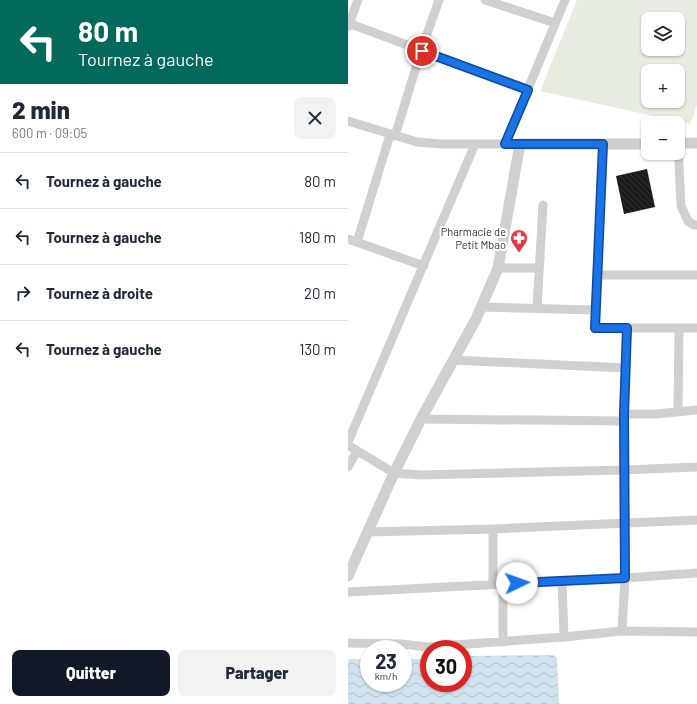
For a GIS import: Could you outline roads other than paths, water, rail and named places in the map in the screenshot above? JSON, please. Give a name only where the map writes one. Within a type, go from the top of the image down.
[{"type":"street","points":[[358,0],[348,24],[528,90]]},
{"type":"street","points":[[424,266],[352,240],[393,135],[439,0]]},
{"type":"street","points":[[485,0],[555,23]]},
{"type":"street","points":[[505,144],[565,0]]},
{"type":"street","points":[[348,120],[393,135],[427,144],[641,144]]},
{"type":"street","points":[[685,143],[697,143]]},
{"type":"street","points":[[348,442],[475,144]]},
{"type":"street","points":[[348,576],[394,473],[421,418],[476,319],[498,268],[520,144]]},
{"type":"street","points":[[603,144],[595,328],[697,328]]},
{"type":"street","points":[[679,160],[681,206],[688,221],[694,225],[697,225]]},
{"type":"street","points":[[537,308],[543,205]]},
{"type":"street","points":[[498,268],[539,268]]},
{"type":"street","points":[[598,275],[697,275]]},
{"type":"street","points":[[481,307],[596,310]]},
{"type":"street","points":[[622,631],[625,578],[624,418],[627,328]]},
{"type":"street","points":[[678,412],[679,328]]},
{"type":"street","points":[[453,360],[625,368]]},
{"type":"street","points":[[421,418],[624,418],[697,410]]},
{"type":"street","points":[[348,445],[394,473],[421,475],[697,467]]},
{"type":"street","points":[[348,467],[357,451]]},
{"type":"street","points":[[367,532],[493,529],[697,520]]},
{"type":"street","points":[[493,529],[493,584]]},
{"type":"street","points":[[348,592],[697,573]]},
{"type":"street","points":[[562,581],[564,637]]},
{"type":"street","points":[[503,584],[503,642]]},
{"type":"street","points":[[348,643],[402,644],[427,647],[564,637],[622,631],[697,632]]},
{"type":"water","points":[[472,656],[555,656],[557,658],[559,704],[348,704],[348,659],[360,659],[360,692],[412,692],[412,659],[420,659],[420,692],[472,692]]},
{"type":"place","name":"Pharmacie de Petit Mbao","points":[[519,253]]}]
